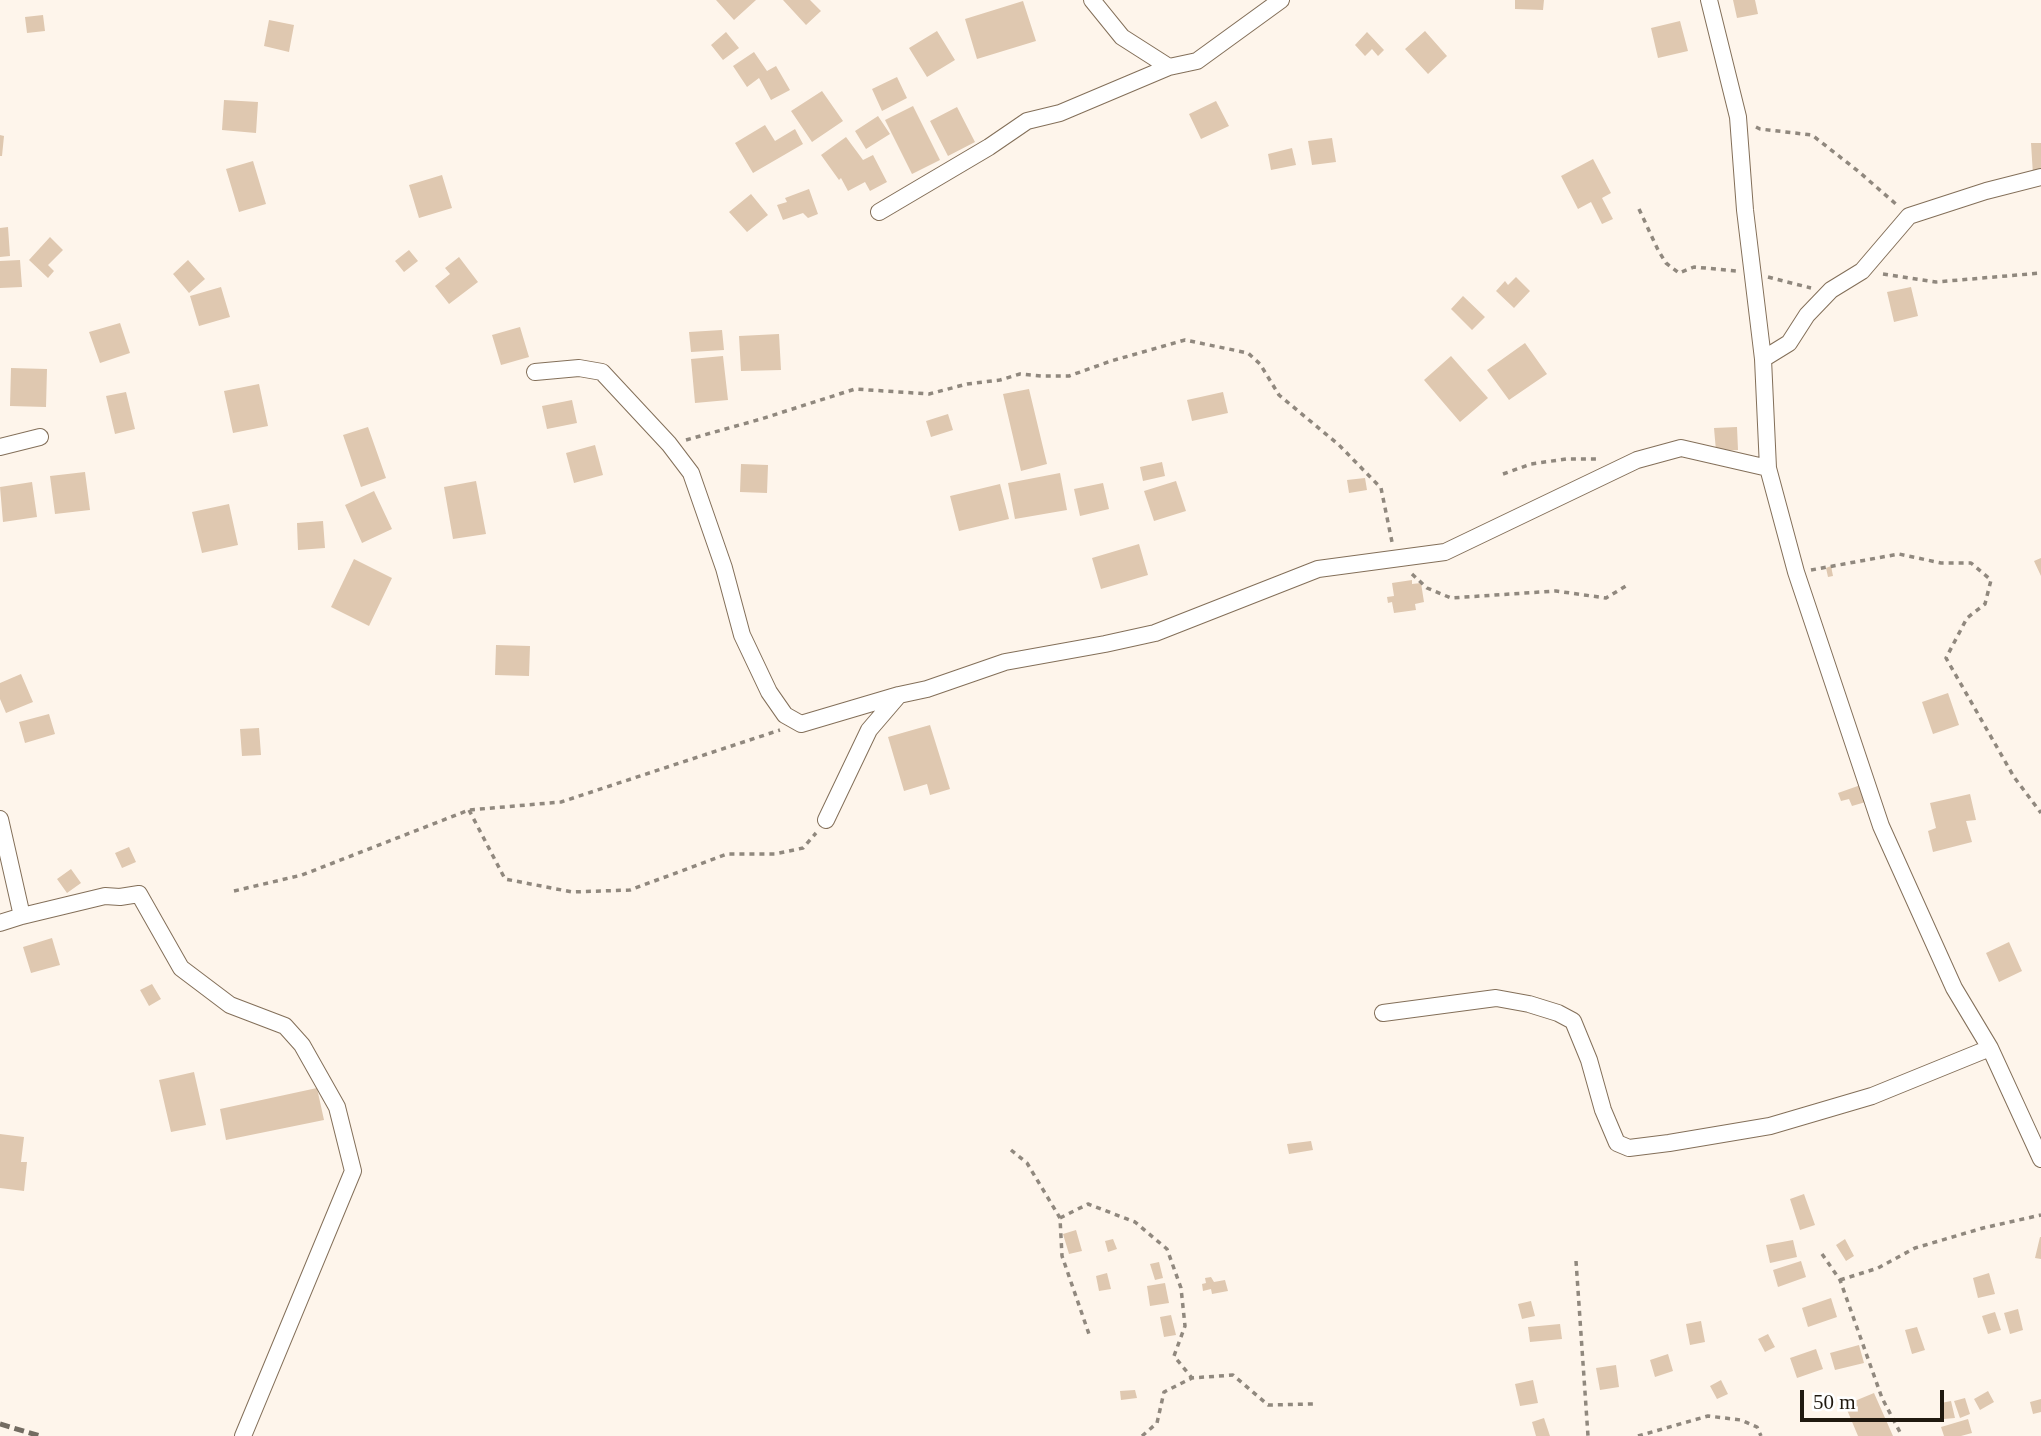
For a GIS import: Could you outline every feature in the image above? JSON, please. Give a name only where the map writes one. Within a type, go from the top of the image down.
[{"type":"street","points":[[1092,0],[1122,37],[1169,67]]},
{"type":"street","points":[[879,212],[989,147],[1027,121],[1060,113],[1169,67],[1197,61],[1282,0]]},
{"type":"street","points":[[1709,0],[1738,117],[1745,210],[1763,359],[1768,468],[1796,572],[1881,825],[1954,988],[1990,1048],[2037,1140],[2041,1159]]},
{"type":"street","points":[[1763,359],[1789,343],[1807,315],[1831,290],[1861,271],[1909,216],[1986,191],[2041,177]]},
{"type":"street","points":[[535,372],[579,368],[602,372],[669,444],[691,473],[724,568],[741,635],[769,692],[785,715],[801,724],[927,688],[1005,662],[1155,633],[1318,569],[1445,552],[1637,460],[1681,448],[1768,468]]},
{"type":"street","points":[[0,447],[40,437]]},
{"type":"street","points":[[826,820],[869,730],[899,695]]},
{"type":"street","points":[[0,819],[22,916]]},
{"type":"street","points":[[0,923],[105,897],[139,894],[181,968],[230,1005],[285,1026],[302,1045],[337,1107],[353,1171],[243,1436]]},
{"type":"street","points":[[1383,1013],[1496,998],[1529,1004],[1573,1021],[1617,1143],[1629,1148],[1770,1126],[1872,1096],[1990,1048]]},
{"type":"path","points":[[1738,117],[1760,129],[1812,135],[1866,177],[1909,216]]},
{"type":"path","points":[[1639,209],[1666,263],[1679,273],[1694,267],[1753,272],[1788,283],[1831,290]]},
{"type":"path","points":[[1861,271],[1936,282],[2041,273]]},
{"type":"path","points":[[669,444],[761,419],[855,389],[929,394],[1020,374],[1069,376],[1185,340],[1248,353],[1260,364],[1279,395],[1362,467],[1381,488],[1395,558],[1427,588],[1451,598],[1556,591],[1606,598],[1626,586]]},
{"type":"path","points":[[1503,474],[1531,464],[1566,459],[1602,460]]},
{"type":"path","points":[[1796,572],[1899,554],[1941,563],[1971,563],[1991,580],[1985,604],[1967,618],[1946,658],[2014,777],[2041,813]]},
{"type":"path","points":[[234,891],[302,874],[469,810],[561,802],[801,724]]},
{"type":"path","points":[[469,810],[505,879],[572,892],[630,890],[727,854],[775,855],[803,848],[826,820]]},
{"type":"path","points":[[1011,1150],[1027,1163],[1060,1217],[1062,1256],[1090,1337]]},
{"type":"path","points":[[1060,1217],[1088,1204],[1135,1222],[1167,1250],[1181,1287],[1185,1326],[1174,1356],[1192,1378]]},
{"type":"path","points":[[1840,1280],[1878,1268],[1915,1248],[1983,1228],[2041,1215]]},
{"type":"path","points":[[1822,1254],[1840,1280],[1882,1398],[1902,1436]]},
{"type":"path","points":[[1576,1261],[1588,1436]]},
{"type":"path","points":[[1142,1436],[1157,1423],[1164,1392],[1192,1378],[1233,1375],[1268,1405],[1313,1404]]},
{"type":"path","points":[[1638,1436],[1708,1416],[1741,1420],[1756,1427],[1761,1436]]},
{"type":"building","points":[[716,0],[756,0],[734,20]]},
{"type":"building","points":[[783,0],[810,0],[821,11],[806,25]]},
{"type":"building","points":[[1515,0],[1544,0],[1543,10],[1515,9]]},
{"type":"building","points":[[1733,0],[1755,0],[1758,14],[1737,18]]},
{"type":"building","points":[[1023,1],[1036,41],[977,59],[965,19]]},
{"type":"building","points":[[43,15],[45,31],[27,33],[25,17]]},
{"type":"building","points":[[269,20],[294,25],[289,52],[264,46]]},
{"type":"building","points":[[1680,21],[1688,51],[1658,58],[1651,28]]},
{"type":"building","points":[[937,31],[955,60],[927,77],[909,48]]},
{"type":"building","points":[[1425,31],[1447,56],[1428,74],[1405,49]]},
{"type":"building","points":[[726,32],[739,48],[723,60],[711,45]]},
{"type":"building","points":[[1367,32],[1384,50],[1378,56],[1372,49],[1365,56],[1355,45]]},
{"type":"building","points":[[754,52],[767,71],[776,66],[790,90],[771,100],[759,78],[747,87],[733,66]]},
{"type":"building","points":[[897,77],[907,98],[882,111],[872,89]]},
{"type":"building","points":[[822,91],[843,121],[812,142],[791,111]]},
{"type":"building","points":[[224,100],[258,102],[256,133],[222,130]]},
{"type":"building","points":[[1216,101],[1229,126],[1201,139],[1189,114]]},
{"type":"building","points":[[913,106],[940,160],[912,174],[885,120]]},
{"type":"building","points":[[957,107],[975,142],[948,156],[930,121]]},
{"type":"building","points":[[878,116],[890,134],[866,149],[855,131]]},
{"type":"building","points":[[765,125],[775,141],[795,129],[803,144],[753,173],[735,143]]},
{"type":"building","points":[[0,135],[4,136],[2,156],[0,156]]},
{"type":"building","points":[[846,137],[863,160],[873,155],[887,182],[870,191],[865,182],[848,191],[841,178],[839,180],[821,155]]},
{"type":"building","points":[[1332,138],[1336,162],[1312,165],[1308,141]]},
{"type":"building","points":[[2031,143],[2041,143],[2041,175],[2033,175]]},
{"type":"building","points":[[1292,148],[1296,165],[1271,170],[1268,154]]},
{"type":"building","points":[[1593,159],[1611,193],[1602,198],[1613,219],[1602,224],[1591,202],[1578,209],[1561,176]]},
{"type":"building","points":[[253,161],[266,204],[239,212],[226,169]]},
{"type":"building","points":[[442,175],[452,208],[419,218],[409,185]]},
{"type":"building","points":[[809,189],[818,214],[808,218],[803,213],[783,220],[777,205],[787,202],[785,198]]},
{"type":"building","points":[[751,194],[768,215],[747,232],[729,212]]},
{"type":"building","points":[[8,227],[10,256],[0,257],[0,228]]},
{"type":"building","points":[[50,237],[63,250],[48,265],[54,271],[48,278],[29,260]]},
{"type":"building","points":[[409,250],[418,261],[404,272],[395,261]]},
{"type":"building","points":[[459,257],[478,282],[449,304],[435,286],[450,274],[445,268]]},
{"type":"building","points":[[20,260],[22,287],[0,288],[0,261]]},
{"type":"building","points":[[188,260],[205,279],[189,293],[173,274]]},
{"type":"building","points":[[1516,277],[1530,291],[1514,308],[1496,291],[1505,281],[1508,285]]},
{"type":"building","points":[[221,287],[230,317],[199,326],[190,296]]},
{"type":"building","points":[[1911,287],[1918,316],[1894,322],[1887,292]]},
{"type":"building","points":[[1463,296],[1485,317],[1472,330],[1451,309]]},
{"type":"building","points":[[120,323],[130,353],[100,363],[89,332]]},
{"type":"building","points":[[520,327],[529,357],[501,365],[492,335]]},
{"type":"building","points":[[722,330],[724,350],[691,352],[689,332]]},
{"type":"building","points":[[779,334],[781,370],[741,371],[739,336]]},
{"type":"building","points":[[1525,343],[1547,374],[1509,400],[1487,370]]},
{"type":"building","points":[[723,356],[728,400],[695,403],[691,359]]},
{"type":"building","points":[[1451,356],[1488,398],[1460,422],[1424,380]]},
{"type":"building","points":[[11,368],[47,369],[46,407],[10,406]]},
{"type":"building","points":[[259,384],[268,426],[233,433],[224,391]]},
{"type":"building","points":[[1029,389],[1047,464],[1021,471],[1003,394]]},
{"type":"building","points":[[126,392],[135,429],[115,434],[106,396]]},
{"type":"building","points":[[1223,392],[1228,413],[1192,421],[1187,400]]},
{"type":"building","points":[[572,400],[577,423],[547,429],[542,406]]},
{"type":"building","points":[[948,414],[953,430],[931,437],[926,421]]},
{"type":"building","points":[[368,427],[386,478],[361,487],[343,435]]},
{"type":"building","points":[[1737,427],[1738,450],[1716,451],[1714,428]]},
{"type":"building","points":[[595,445],[603,475],[574,483],[566,453]]},
{"type":"building","points":[[1162,462],[1165,476],[1143,481],[1140,467]]},
{"type":"building","points":[[741,464],[768,465],[767,493],[740,492]]},
{"type":"building","points":[[85,472],[90,510],[55,514],[50,476]]},
{"type":"building","points":[[1060,473],[1067,510],[1015,519],[1008,483]]},
{"type":"building","points":[[1365,478],[1367,490],[1349,493],[1347,480]]},
{"type":"building","points":[[476,481],[486,534],[453,539],[444,487]]},
{"type":"building","points":[[1176,481],[1186,511],[1154,521],[1144,491]]},
{"type":"building","points":[[32,482],[37,517],[3,522],[0,487]]},
{"type":"building","points":[[1103,483],[1109,509],[1080,516],[1074,489]]},
{"type":"building","points":[[1000,484],[1009,519],[959,531],[950,496]]},
{"type":"building","points":[[374,491],[392,529],[362,543],[345,505]]},
{"type":"building","points":[[229,504],[238,545],[202,553],[192,512]]},
{"type":"building","points":[[323,521],[325,548],[298,550],[297,523]]},
{"type":"building","points":[[1139,544],[1148,575],[1101,589],[1092,558]]},
{"type":"building","points":[[2041,558],[2041,576],[2034,561]]},
{"type":"building","points":[[354,559],[392,578],[369,626],[331,607]]},
{"type":"building","points":[[1831,566],[1833,576],[1828,577],[1826,568]]},
{"type":"building","points":[[1412,580],[1412,584],[1421,583],[1424,602],[1415,604],[1416,610],[1394,613],[1392,602],[1388,603],[1387,597],[1394,596],[1392,583]]},
{"type":"building","points":[[496,645],[530,646],[529,676],[495,675]]},
{"type":"building","points":[[21,674],[33,702],[6,713],[0,699],[0,683]]},
{"type":"building","points":[[1948,693],[1959,725],[1933,734],[1922,702]]},
{"type":"building","points":[[49,714],[55,734],[25,743],[19,722]]},
{"type":"building","points":[[930,725],[950,789],[930,795],[927,784],[904,791],[888,737]]},
{"type":"building","points":[[259,728],[261,755],[242,756],[240,729]]},
{"type":"building","points":[[1872,781],[1869,801],[1852,806],[1849,799],[1841,801],[1838,793]]},
{"type":"building","points":[[1970,794],[1976,820],[1966,821],[1972,842],[1933,852],[1928,831],[1936,828],[1930,803]]},
{"type":"building","points":[[129,847],[136,862],[122,868],[115,853]]},
{"type":"building","points":[[71,869],[81,883],[67,893],[57,879]]},
{"type":"building","points":[[52,938],[60,965],[31,973],[23,947]]},
{"type":"building","points":[[2009,942],[2022,971],[1999,982],[1986,953]]},
{"type":"building","points":[[152,984],[161,999],[149,1006],[140,990]]},
{"type":"building","points":[[194,1072],[206,1125],[171,1132],[159,1080]]},
{"type":"building","points":[[317,1088],[324,1120],[226,1140],[220,1109]]},
{"type":"building","points":[[0,1134],[24,1137],[21,1162],[27,1162],[24,1191],[0,1188]]},
{"type":"building","points":[[1311,1141],[1313,1150],[1289,1154],[1287,1144]]},
{"type":"building","points":[[1804,1194],[1815,1225],[1800,1230],[1790,1199]]},
{"type":"building","points":[[1076,1230],[1082,1251],[1069,1254],[1063,1234]]},
{"type":"building","points":[[2041,1237],[2041,1259],[2035,1258]]},
{"type":"building","points":[[1113,1239],[1117,1249],[1108,1252],[1105,1241]]},
{"type":"building","points":[[1845,1239],[1854,1256],[1846,1261],[1836,1245]]},
{"type":"building","points":[[1793,1240],[1797,1257],[1770,1263],[1766,1245]]},
{"type":"building","points":[[1801,1261],[1806,1277],[1778,1287],[1773,1270]]},
{"type":"building","points":[[1159,1262],[1163,1278],[1155,1280],[1150,1264]]},
{"type":"building","points":[[1107,1273],[1111,1289],[1099,1291],[1096,1276]]},
{"type":"building","points":[[1989,1273],[1995,1294],[1978,1298],[1973,1278]]},
{"type":"building","points":[[1211,1277],[1214,1282],[1225,1280],[1228,1291],[1212,1294],[1211,1289],[1203,1291],[1205,1278]]},
{"type":"building","points":[[1165,1283],[1169,1303],[1150,1306],[1147,1286]]},
{"type":"building","points":[[1831,1298],[1837,1317],[1808,1327],[1802,1308]]},
{"type":"building","points":[[1531,1301],[1535,1316],[1522,1319],[1518,1304]]},
{"type":"building","points":[[2018,1309],[2023,1330],[2010,1334],[2004,1313]]},
{"type":"building","points":[[1995,1312],[2001,1330],[1988,1334],[1982,1316]]},
{"type":"building","points":[[1171,1315],[1176,1335],[1164,1337],[1160,1317]]},
{"type":"building","points":[[1701,1321],[1705,1342],[1690,1345],[1686,1324]]},
{"type":"building","points":[[1560,1324],[1562,1339],[1530,1342],[1528,1327]]},
{"type":"building","points":[[1917,1327],[1925,1350],[1912,1354],[1905,1330]]},
{"type":"building","points":[[1768,1334],[1775,1347],[1765,1352],[1758,1339]]},
{"type":"building","points":[[1859,1345],[1864,1363],[1835,1370],[1830,1353]]},
{"type":"building","points":[[1816,1349],[1823,1369],[1797,1378],[1790,1358]]},
{"type":"building","points":[[1668,1354],[1673,1371],[1655,1377],[1650,1360]]},
{"type":"building","points":[[1616,1365],[1619,1387],[1600,1390],[1596,1368]]},
{"type":"building","points":[[1533,1380],[1538,1403],[1520,1406],[1515,1384]]},
{"type":"building","points":[[1721,1380],[1728,1394],[1717,1399],[1710,1386]]},
{"type":"building","points":[[1135,1390],[1137,1398],[1121,1400],[1120,1391]]},
{"type":"building","points":[[1988,1391],[1994,1402],[1980,1410],[1974,1399]]},
{"type":"building","points":[[1874,1393],[1893,1436],[1858,1436],[1845,1405]]},
{"type":"building","points":[[1965,1398],[1970,1414],[1960,1418],[1954,1401]]},
{"type":"building","points":[[2041,1399],[2041,1412],[2033,1414],[2030,1402]]},
{"type":"building","points":[[1951,1401],[1955,1418],[1944,1419],[1941,1403]]},
{"type":"building","points":[[1544,1418],[1550,1436],[1536,1436],[1532,1422]]},
{"type":"building","points":[[1968,1419],[1972,1433],[1944,1436],[1941,1427]]},
{"type":"railway","points":[[0,1424],[40,1436]]}]
